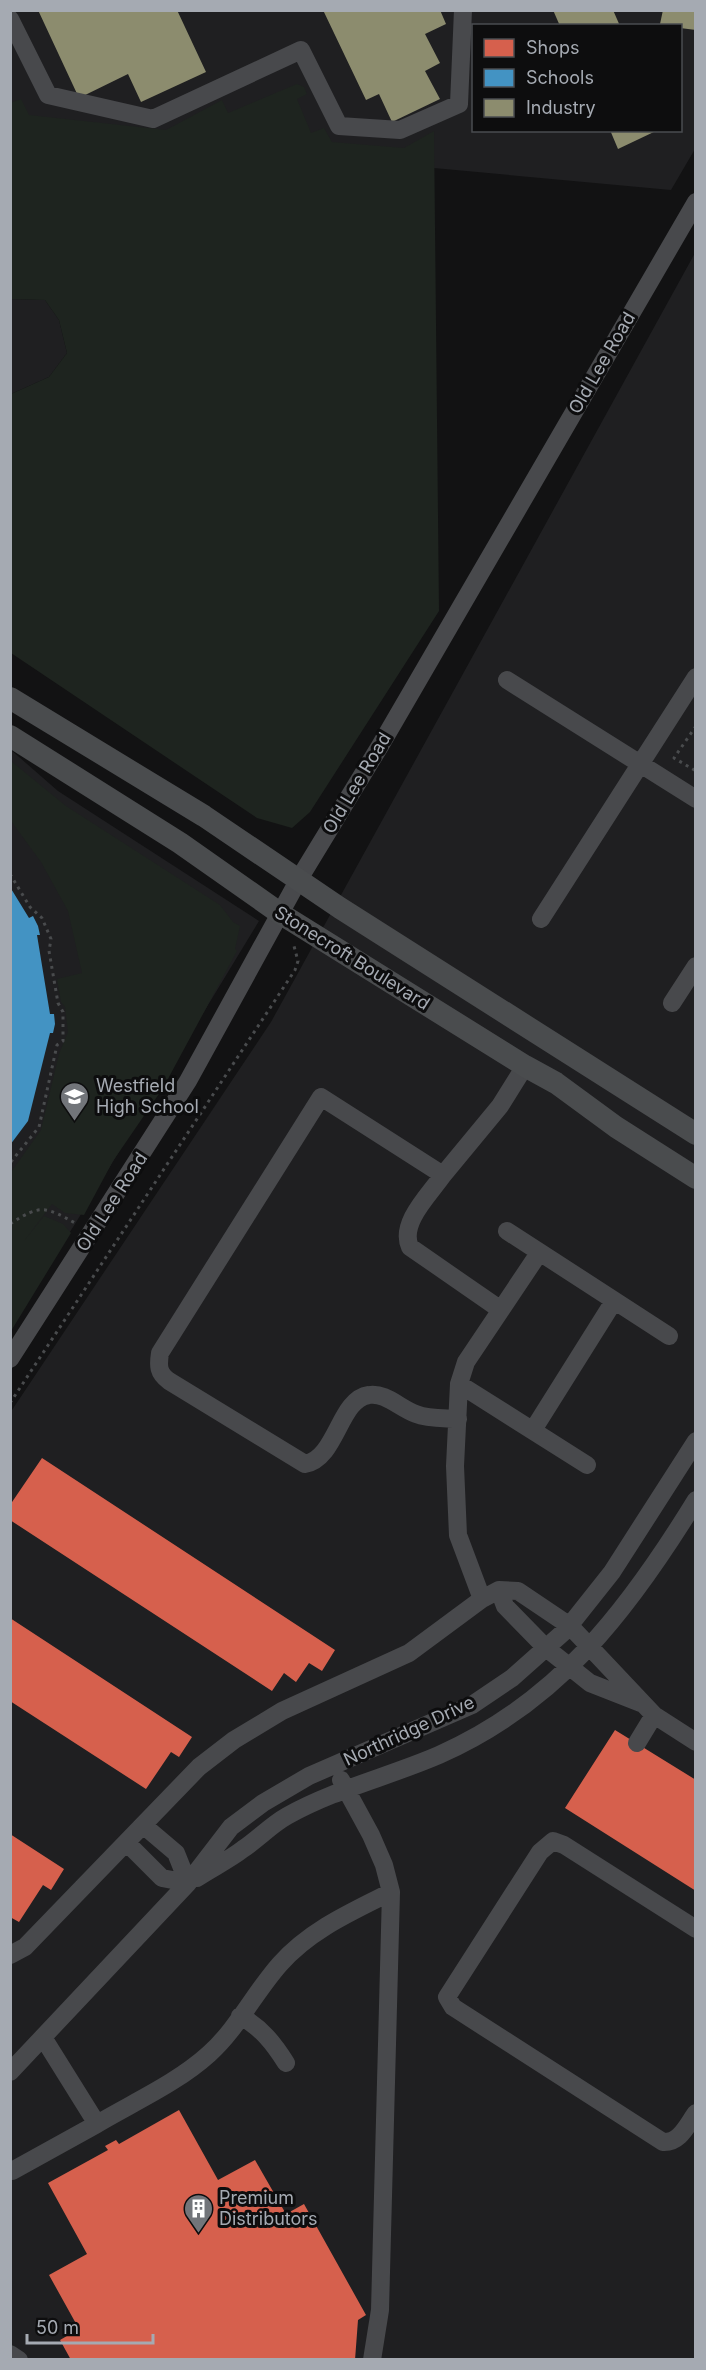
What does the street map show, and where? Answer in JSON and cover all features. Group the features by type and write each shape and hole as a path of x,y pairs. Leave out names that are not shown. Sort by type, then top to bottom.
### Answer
{"main road":[{"name":"Stonecroft Boulevard","path":"10,698 204,816 696,1134"},
{"name":"Stonecroft Boulevard","path":"10,736 180,843 281,914 556,1083 616,1127 696,1178"}],"street":[{"path":"10,19 48,95 153,119 301,50 339,126 400,130 459,104 463,10"},
{"name":"Old Lee Road","path":"10,1359 188,1081 299,879 392,726 696,202"},
{"path":"541,919 696,677"},
{"path":"507,680 696,799"},
{"path":"672,1003 696,966"},
{"path":"501,1310 410,1247 406,1238 408,1224 443,1176 500,1106 525,1066"},
{"path":"443,1176 321,1097 160,1353 158,1365 161,1375 169,1381 305,1464 318,1459 353,1405 362,1396 381,1395 418,1415 458,1419"},
{"path":"507,1231 669,1336"},
{"path":"482,1599 458,1534 455,1466 459,1384 466,1362 539,1253"},
{"path":"533,1430 614,1301"},
{"path":"459,1384 586,1465"},
{"name":"Northridge Drive","path":"10,2072 188,1883 231,1827 263,1803 309,1776 472,1705 512,1678 570,1626 612,1572 696,1441"},
{"name":"Northridge Drive","path":"188,1883 242,1850 285,1817 345,1789 439,1755 501,1722 570,1667 592,1646 655,1567 696,1500"},
{"path":"499,1590 505,1606 546,1648 590,1683 651,1711 696,1742"},
{"path":"10,1954 25,1947 191,1774 234,1740 282,1711 409,1653 482,1599 499,1590 518,1591 570,1626 592,1646 651,1711"},
{"path":"637,1743 651,1711"},
{"path":"334,1765 371,1835 384,1865 391,1892 380,2310 372,2360"},
{"path":"144,1825 176,1853 188,1883"},
{"path":"696,1929 564,1845 552,1841 540,1852 447,1997 453,2007 663,2142 674,2141 679,2137 696,2113"},
{"path":"127,1843 162,1878 188,1883"},
{"path":"12,2171 195,2067 212,2052 281,1963 305,1940 335,1919 391,1892"},
{"path":"240,2016 252,2022 269,2038 286,2063"},
{"path":"44,2038 97,2124"},
{"path":"10,2354 19,2360"}],"path":[{"path":"696,726 674,758 696,771"},
{"path":"10,874 30,907 42,918 51,939 49,951 58,1003 63,1012 63,1041 57,1046 39,1127 10,1163"},
{"path":"10,1403 295,970 298,961 294,946 304,928"},
{"path":"10,1224 31,1210 51,1210 92,1232"}],"shaded area":[{"path":"10,11 695,11 695,149 671,190 11,129"},
{"path":"297,84 304,87 307,94 297,99 311,133 324,128 332,142 404,148 434,131 439,611 310,812 292,828 257,818 11,653 11,394 49,377 67,353 59,320 45,300 11,299 10,103 21,99 29,115 166,130 222,100 228,113"},
{"path":"695,253 695,2359 11,2359 10,1413 271,1022"},
{"path":"11,299 45,300 59,320 67,353 49,377 11,394"},
{"name":"Westfield High School","path":"11,750 58,791 259,921 75,1224 11,1323"},
{"name":"Westfield High School","path":"11,761 66,806 220,905 233,922 240,926 235,949 237,951 163,1088 113,1161 84,1215 65,1213 52,1204 24,1241 44,1216 63,1224 71,1233 11,1331 11,1172 41,1130 59,1054 68,1032 65,1007 61,1002 57,979 82,973 68,911 41,862 11,821"}],"building: Shops":[{"path":"42,1458 335,1650 322,1671 309,1663 296,1682 284,1673 272,1691 10,1520 10,1505"},
{"path":"10,1618 192,1737 179,1757 171,1752 146,1789 10,1701"},
{"path":"615,1730 696,1780 696,1891 565,1808"},
{"path":"10,1834 64,1869 51,1890 43,1885 19,1922 10,1917"},
{"name":"Premium Distributors","path":"179,2110 218,2180 255,2160 286,2214 304,2204 366,2315 358,2320 355,2360 71,2360 60,2340 79,2329 49,2275 87,2254 48,2183 108,2150 105,2146 116,2140 119,2144"}],"building: Schools":[{"path":"10,887 29,918 33,916 38,926 40,935 37,935 50,1014 54,1014 55,1024 53,1033 50,1033 28,1121 10,1145"}],"building: Industry":[{"path":"38,10 177,10 206,72 141,102 128,74 79,98"},
{"path":"323,10 440,10 446,24 425,34 440,63 425,71 440,99 392,122 379,94 366,100"},
{"path":"553,10 613,10 619,24 559,24"},
{"path":"663,10 696,10 696,30 682,28 682,24 660,24"},
{"path":"611,132 654,132 618,149"}],"place":[{"name":"Westfield High School","path":"75,1122"},
{"name":"Premium Distributors","path":"198,2234"}]}
